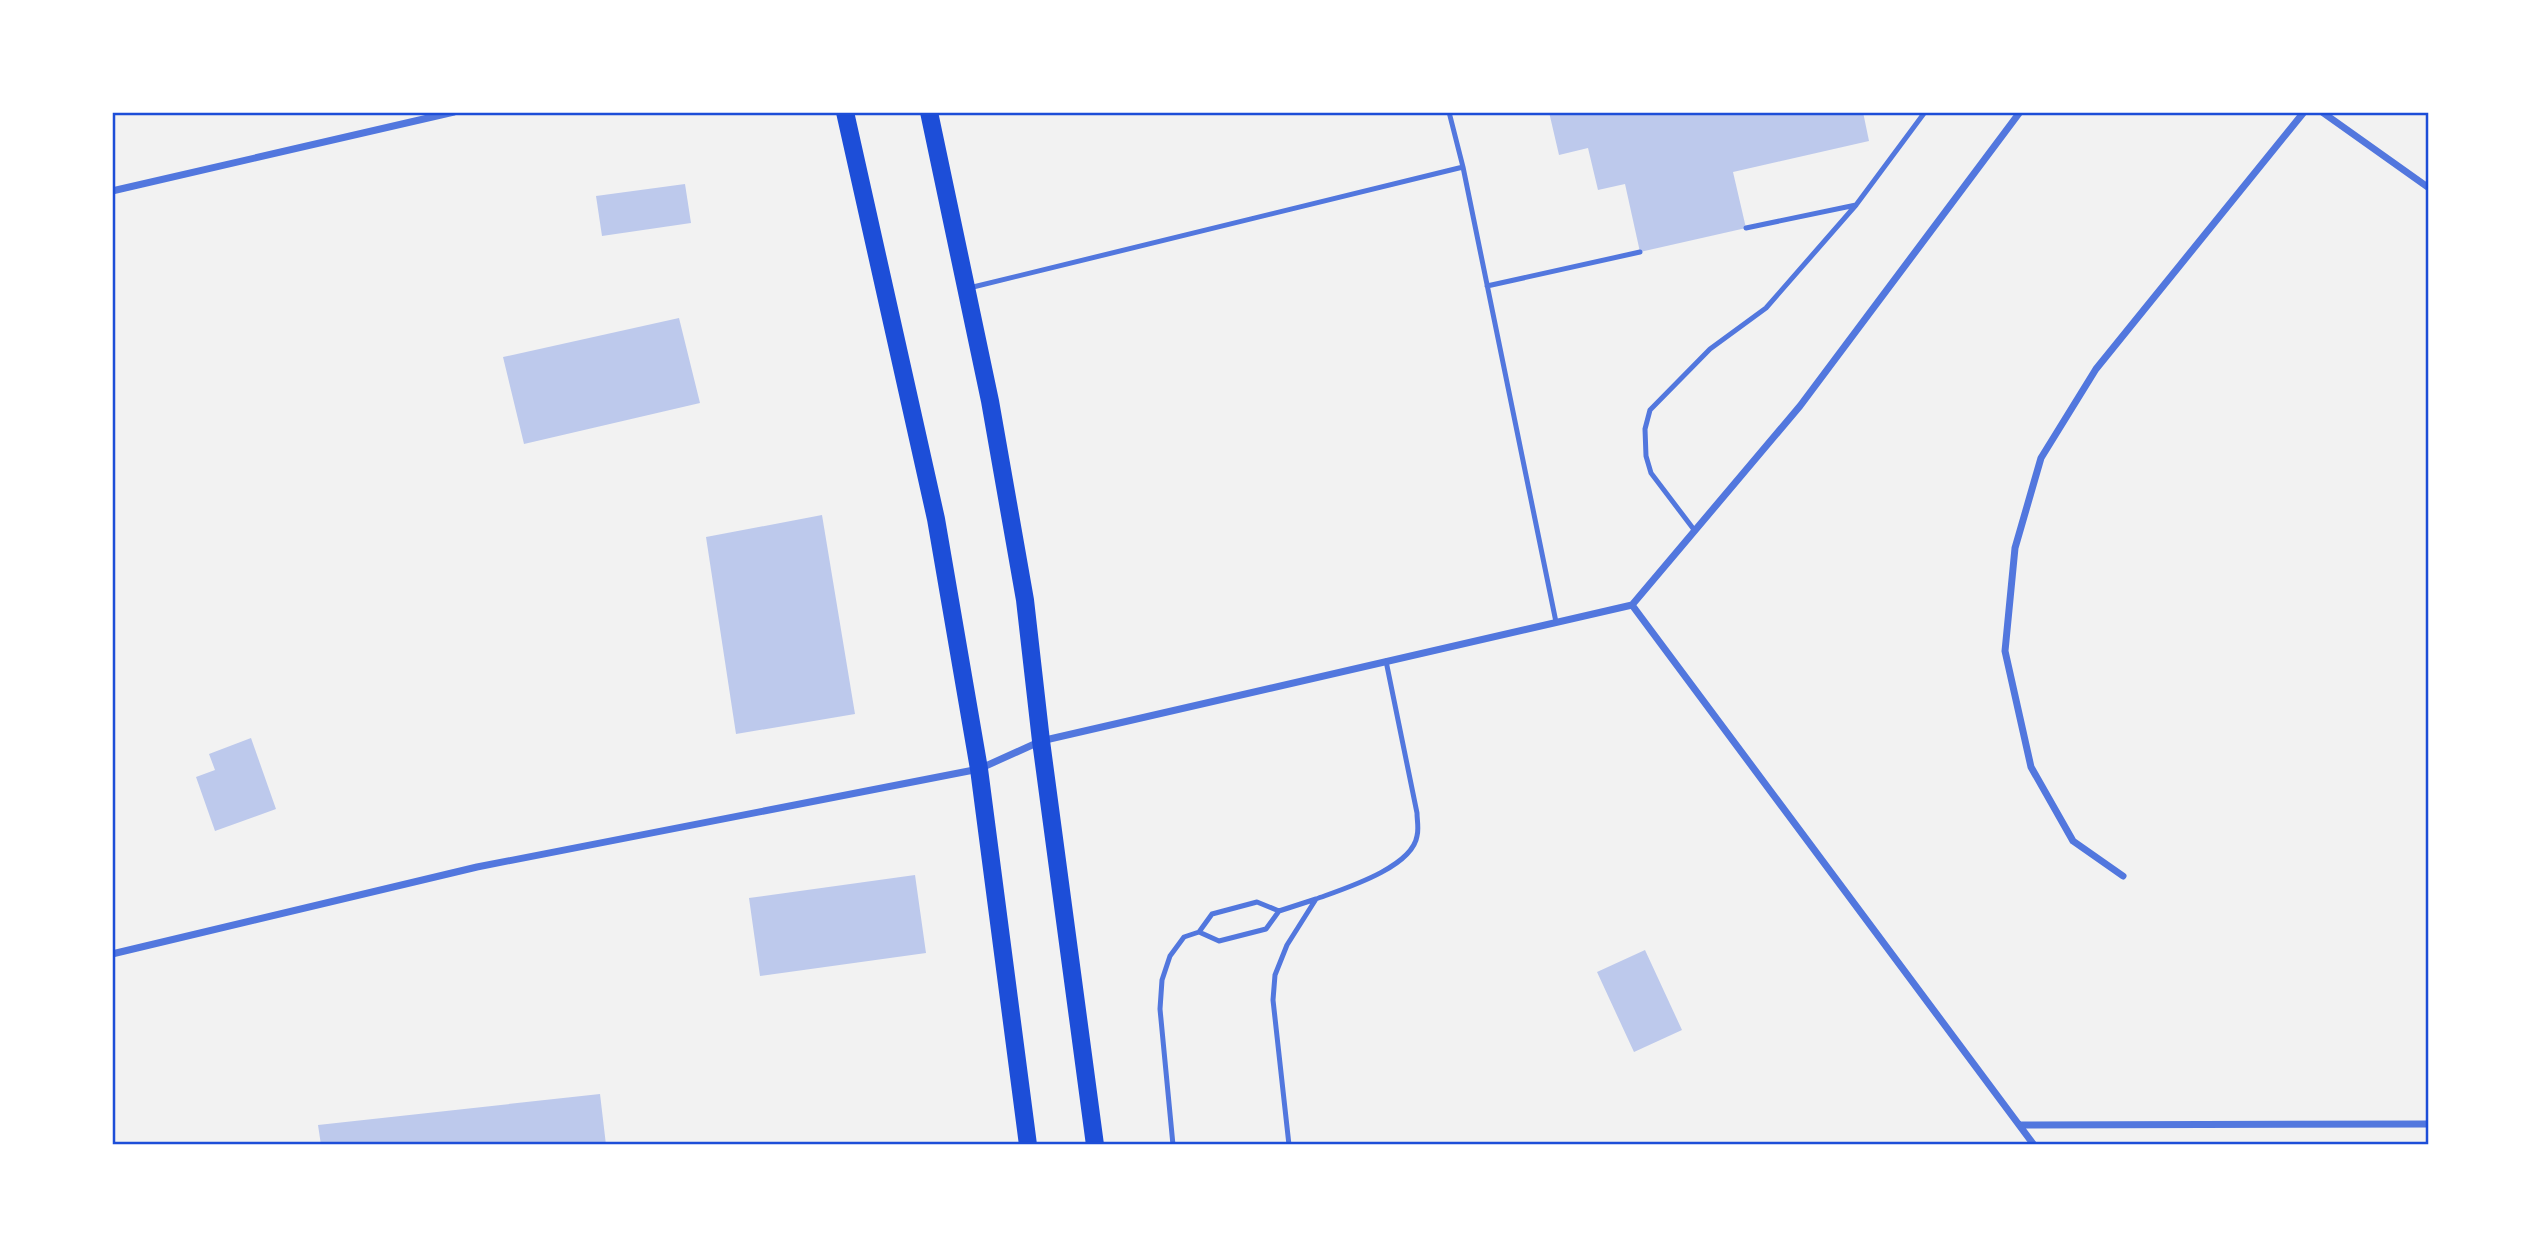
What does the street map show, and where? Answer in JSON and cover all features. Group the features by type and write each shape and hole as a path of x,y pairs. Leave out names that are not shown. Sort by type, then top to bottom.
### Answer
{"main road":[{"path":"845,112 936,519 979,769 1028,1145"},
{"path":"929,112 990,401 1025,600 1095,1145"}],"street":[{"path":"112,191 454,112"},
{"path":"112,954 477,867 979,769 1041,741 1632,605 1800,406 2020,112"},
{"path":"2123,876 2073,841 2031,767 2005,651 2015,548 2042,458 2096,369 2304,112"},
{"path":"2322,112 2429,188"},
{"path":"1632,605 2034,1145"},
{"path":"2021,1125 2429,1124"}],"lane":[{"path":"1449,112 1556,622"},
{"path":"1695,531 1651,473 1646,456 1645,429 1650,410 1710,349 1766,308 1856,205 1925,112"},
{"path":"966,289 1462,167"},
{"path":"1746,228 1856,205"},
{"path":"1487,286 1640,252"},
{"path":"1199,932 1219,942 1266,929 1279,911 1363,883 1405,856 1418,838 1417,813 1385,661"},
{"path":"1289,1145 1273,1000 1275,975 1287,945 1317,899"},
{"path":"1172,1145 1160,1009 1162,980 1170,956 1184,937 1199,932 1212,914 1257,902 1279,911"}],"building":[{"path":"1549,112 1863,112 1869,141 1733,172 1746,228 1640,252 1625,184 1598,190 1588,148 1559,155"},
{"path":"685,184 691,223 602,236 596,196"},
{"path":"679,318 700,403 524,444 503,357"},
{"path":"822,515 855,714 736,734 706,537"},
{"path":"251,738 276,809 215,831 196,777 215,770 209,754"},
{"path":"915,875 926,953 760,976 749,898"},
{"path":"1645,950 1682,1030 1634,1052 1597,972"},
{"path":"600,1094 606,1145 321,1145 318,1125"}]}
